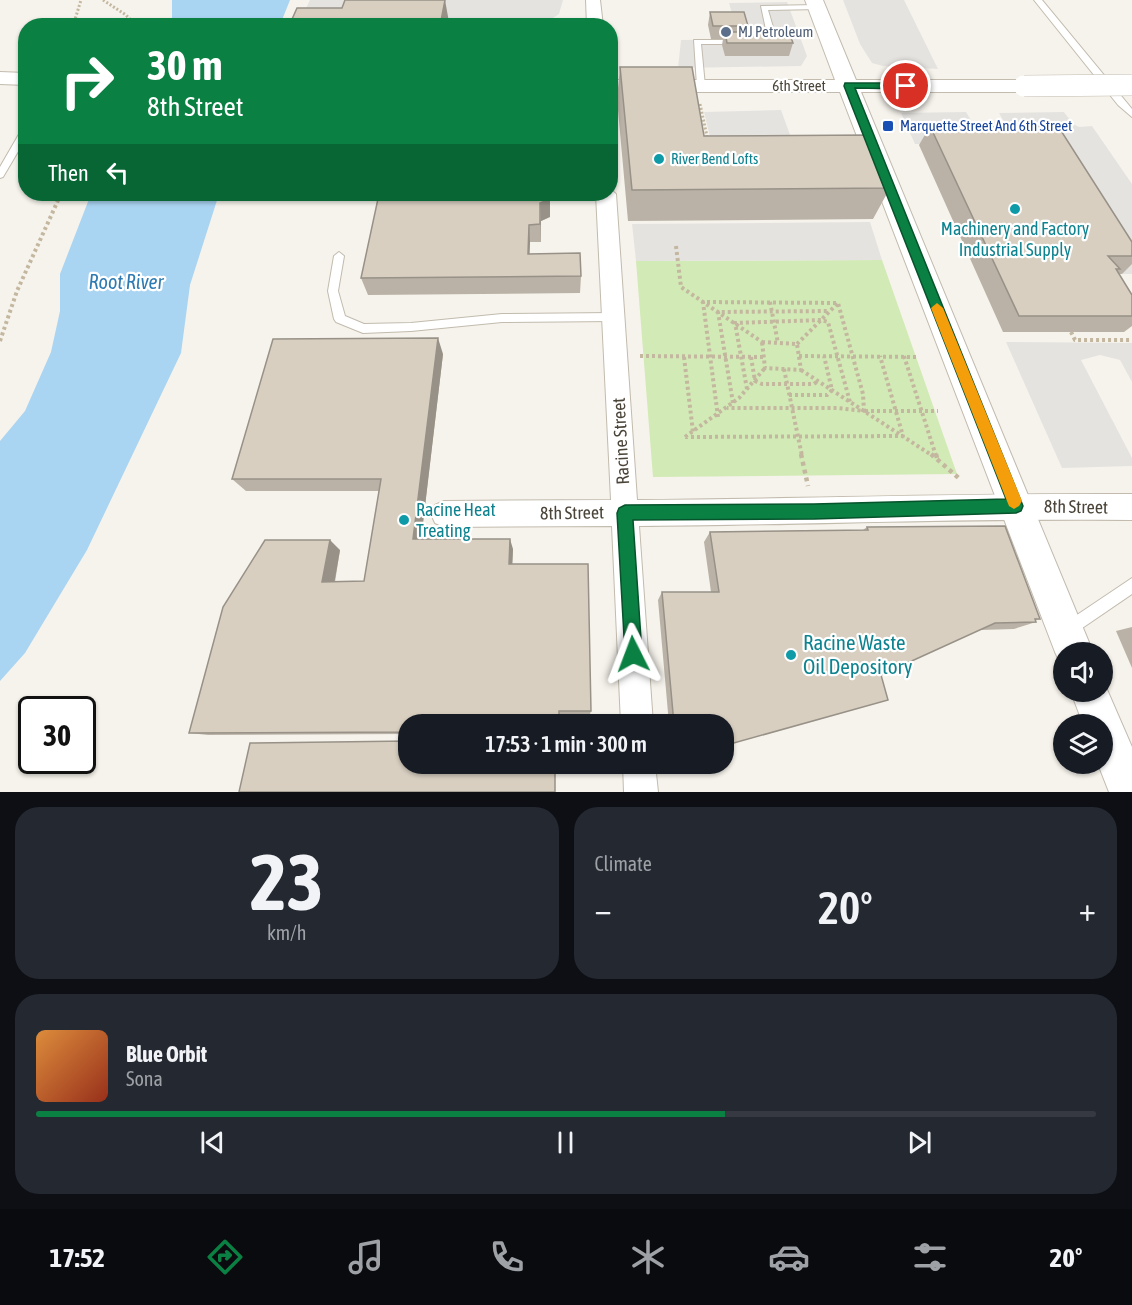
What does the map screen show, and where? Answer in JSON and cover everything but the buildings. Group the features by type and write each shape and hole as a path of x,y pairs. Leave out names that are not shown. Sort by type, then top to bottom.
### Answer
{"street":[{"path":"593,0 594,18"},
{"path":"816,4 1070,642"},
{"path":"0,78 18,79"},
{"name":"6th Street","path":"618,86 1132,85"},
{"name":"Racine Street","path":"606,201 636,714"},
{"name":"8th Street","path":"444,514 814,512 1016,506 1132,507"},
{"path":"1094,702 1130,792"},
{"path":"640,774 641,792"}],"lane":[{"path":"1038,0 1121,104 1132,114"},
{"path":"762,41 773,41 764,8 816,4"},
{"path":"698,86 697,42 752,42"},
{"path":"0,175 18,143"},
{"path":"339,256 333,291 340,319 363,329 502,318 613,317"},
{"path":"1070,642 1132,585"}],"path":[{"path":"75,18 81,0"},
{"path":"103,0 129,18"},
{"path":"698,86 710,148"},
{"path":"695,113 702,113"},
{"path":"700,136 707,136"},
{"path":"0,341 17,291 58,201"},
{"path":"676,246 681,287 762,342 797,344 838,303"},
{"path":"703,302 838,303"},
{"path":"703,302 718,417"},
{"path":"770,302 778,343"},
{"path":"838,303 863,394 864,411"},
{"path":"718,312 829,311"},
{"path":"718,312 733,402"},
{"path":"735,322 821,320 828,322 850,402"},
{"path":"735,322 747,389"},
{"path":"1071,332 1075,340 1132,340"},
{"path":"762,342 765,368 755,381 718,417 685,437 903,436"},
{"path":"797,344 801,370"},
{"path":"616,356 764,357"},
{"path":"799,356 919,357"},
{"path":"824,356 832,390"},
{"path":"880,356 903,436"},
{"path":"904,356 937,458"},
{"path":"684,357 693,432"},
{"path":"751,357 755,381"},
{"path":"765,368 801,370 937,458 961,480"},
{"path":"784,369 814,512"},
{"path":"755,381 814,384 818,381"},
{"path":"789,395 827,395 832,390"},
{"path":"727,408 938,411"}],"green space":[{"path":"882,260 957,474 653,477 636,261"}],"shaded area":[{"path":"310,0 563,0 559,14 553,18 302,18"},
{"path":"843,0 904,0 938,69 883,66 872,63 860,44"},
{"path":"787,2 807,56 801,66 678,68 681,40 746,39 735,24 729,3"},
{"path":"781,110 798,157 715,158 704,112"},
{"path":"966,112 972,122 1004,122 999,113 1064,112 1073,124 1079,127 1092,126 1132,184 1132,274 1123,274 1045,144 915,144 901,113"},
{"path":"870,222 882,260 636,261 632,224"},
{"path":"1006,342 1132,343 1132,382 1120,360 1100,355 1081,360 1132,458 1132,466 1062,468"}],"water":[{"path":"172,0 290,0 283,18 172,18"},
{"name":"Root River","path":"88,201 217,201 190,285 181,353 87,550 25,653 0,681 0,441 25,411 51,352 60,311 60,274"}],"slow traffic":[{"path":"937,308 1014,501"}],"place":[{"name":"MJ Petroleum","path":"726,32"},
{"name":"Marquette Street And 6th Street","path":"888,126"},
{"name":"River Bend Lofts","path":"659,159"},
{"name":"Machinery and Factory Industrial Supply","path":"1015,209"},
{"name":"Racine Heat Treating","path":"404,520"},
{"name":"Racine Waste Oil Depository","path":"791,655"}],"route":[{"path":"633,654 625,513 814,512 1016,506 849,86 906,86"}]}
